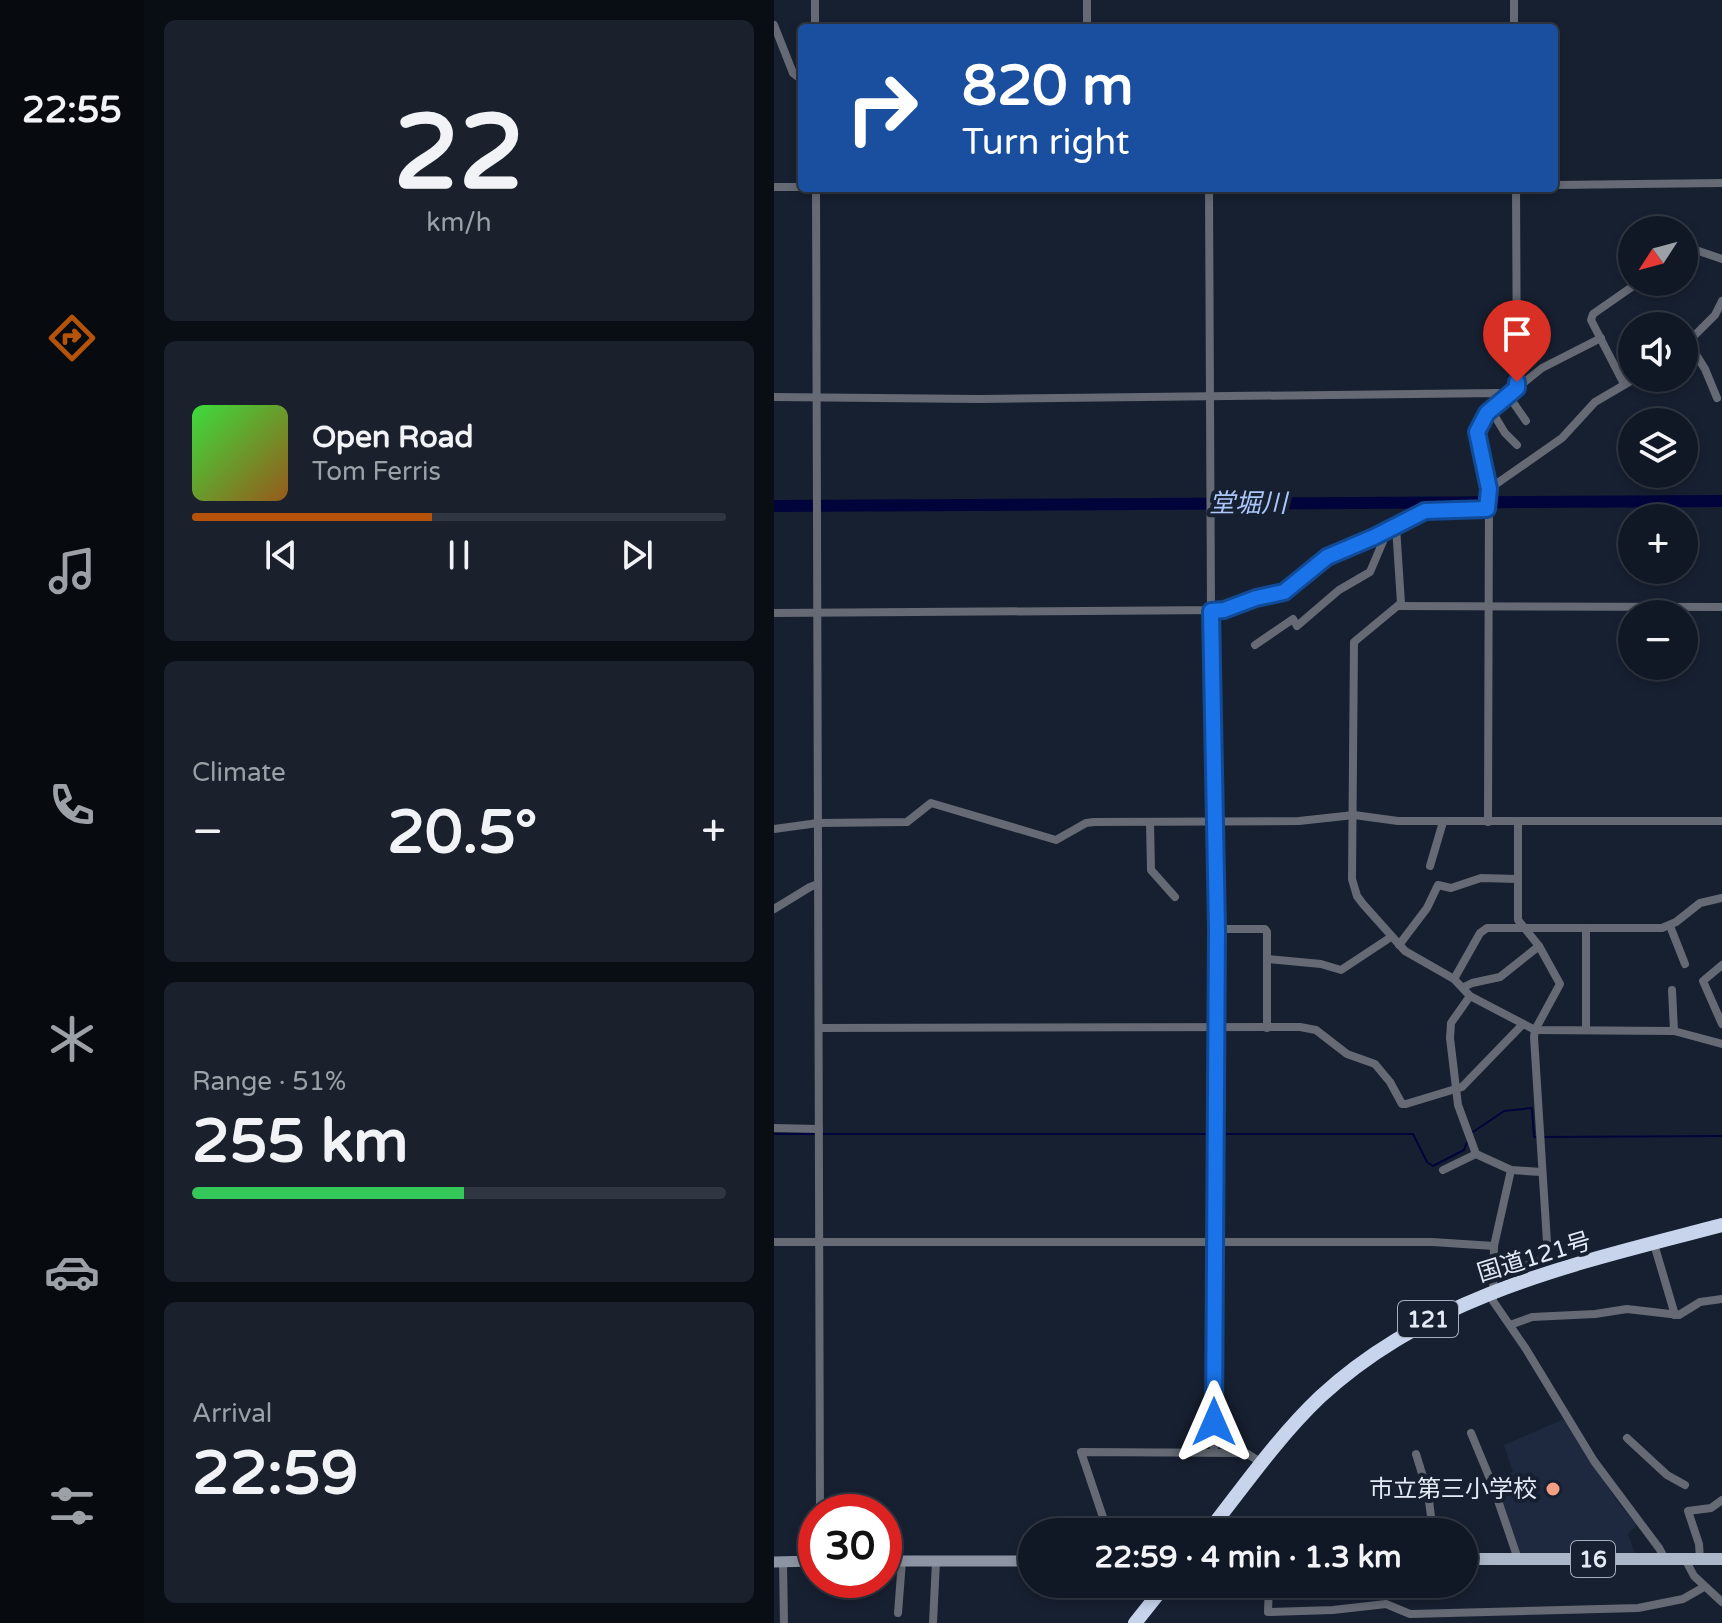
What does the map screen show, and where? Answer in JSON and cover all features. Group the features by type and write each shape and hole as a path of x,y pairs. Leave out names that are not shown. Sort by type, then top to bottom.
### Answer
{"highway":[{"name":"国道121号","path":"1219,1518 1306,1411 1371,1356 1430,1319 1493,1284 1722,1225"},
{"path":"1135,1623 1155,1598"}],"main road":[{"name":"16","path":"1478,1559 1722,1559"}],"street":[{"path":"815,0 815,24"},
{"path":"1087,0 1087,24"},
{"path":"1514,0 1514,24"},
{"path":"774,25 798,79"},
{"path":"1558,185 1722,183"},
{"path":"774,187 798,187"},
{"path":"816,192 820,1494"},
{"path":"1209,192 1211,611 1217,929 1214,1452"},
{"path":"1516,192 1517,388"},
{"path":"1698,251 1722,259"},
{"path":"1618,372 1591,320 1593,314 1619,296"},
{"path":"1698,332 1715,315 1722,301"},
{"path":"1715,315 1722,324"},
{"path":"1488,822 1489,489 1477,432 1481,420 1491,410 1542,368 1601,338"},
{"path":"1698,360 1717,398"},
{"path":"1489,489 1562,438 1595,402 1618,388"},
{"path":"774,397 980,399 1498,393 1507,396 1526,421"},
{"path":"1491,410 1505,433 1517,445"},
{"path":"774,613 1224,610 1284,592 1327,557 1425,511 1487,509"},
{"path":"1396,527 1401,597 1398,606 1354,642 1354,887 1363,904 1412,957 1454,979 1470,996 1535,1030 1674,1031 1722,1044"},
{"path":"1255,645 1293,619 1297,626 1339,590 1366,576 1384,539 1384,532"},
{"path":"1398,606 1722,607"},
{"path":"774,829 818,823 907,822 931,803 1056,840 1086,823 1299,821 1354,815 1398,821 1443,822 1722,821"},
{"path":"1493,1284 1548,1258 1535,1030 1560,984 1556,972 1518,917 1518,821"},
{"path":"1150,822 1151,870 1175,897"},
{"path":"1430,866 1443,822"},
{"path":"1399,945 1427,908 1438,885 1451,888 1481,878 1518,879"},
{"path":"774,909 818,884"},
{"path":"1454,979 1480,933 1491,928 1659,929 1670,926 1700,903 1722,898"},
{"path":"1670,926 1685,964"},
{"path":"1586,928 1586,1030"},
{"path":"1217,929 1265,929 1267,1028"},
{"path":"1268,959 1321,964 1341,970 1391,937"},
{"path":"1464,987 1500,977 1539,946"},
{"path":"1722,965 1703,981 1722,1024"},
{"path":"1672,990 1674,1031"},
{"path":"1470,996 1451,1023 1450,1038 1455,1089 1476,1154 1511,1170 1541,1172"},
{"path":"819,1028 1300,1027 1316,1030 1347,1054 1375,1064 1402,1104 1462,1087 1523,1024"},
{"path":"774,1128 819,1129"},
{"path":"1443,1170 1476,1154"},
{"path":"1511,1170 1494,1246 1493,1301 1594,1461 1665,1559"},
{"path":"774,1242 1432,1242 1494,1246"},
{"path":"1654,1244 1675,1315"},
{"path":"1510,1325 1532,1317 1627,1309 1679,1315 1700,1302 1722,1299"},
{"path":"1471,1433 1518,1559"},
{"path":"1627,1438 1667,1475 1685,1485"},
{"path":"1103,1518 1081,1452 1251,1454 1262,1463"},
{"path":"1416,1454 1428,1493 1431,1518"},
{"path":"1700,1559 1696,1532 1688,1511 1711,1508 1722,1500"},
{"path":"1685,1559 1694,1576 1722,1602"},
{"path":"902,1561 1018,1561"},
{"path":"933,1623 936,1561"},
{"path":"779,1562 784,1623"},
{"path":"1268,1598 1268,1612 1333,1610 1386,1604 1410,1614 1638,1608 1683,1599 1704,1587"},
{"path":"898,1613 899,1598"}],"shaded area":[{"name":"市立第三小学校","path":"1564,1419 1617,1501 1637,1525 1628,1534 1635,1553 1519,1554 1492,1478 1513,1472 1504,1445"}],"waterway":[{"name":"堂堀川","path":"774,506 1722,501"},
{"path":"1473,1132 1504,1111 1532,1108 1534,1137 1537,1137"},
{"path":"774,1134 817,1134"},
{"path":"823,1134 1213,1134"},
{"path":"1219,1134 1413,1134 1427,1162 1433,1166 1464,1150 1468,1140"},
{"path":"1543,1137 1722,1136"}],"place":[{"name":"市立第三小学校","path":"1553,1489"}],"route":[{"path":"1214,1422 1217,929 1211,611 1284,592 1327,557 1425,511 1487,509 1489,489 1477,432 1481,420 1517,388 1517,382"}]}
